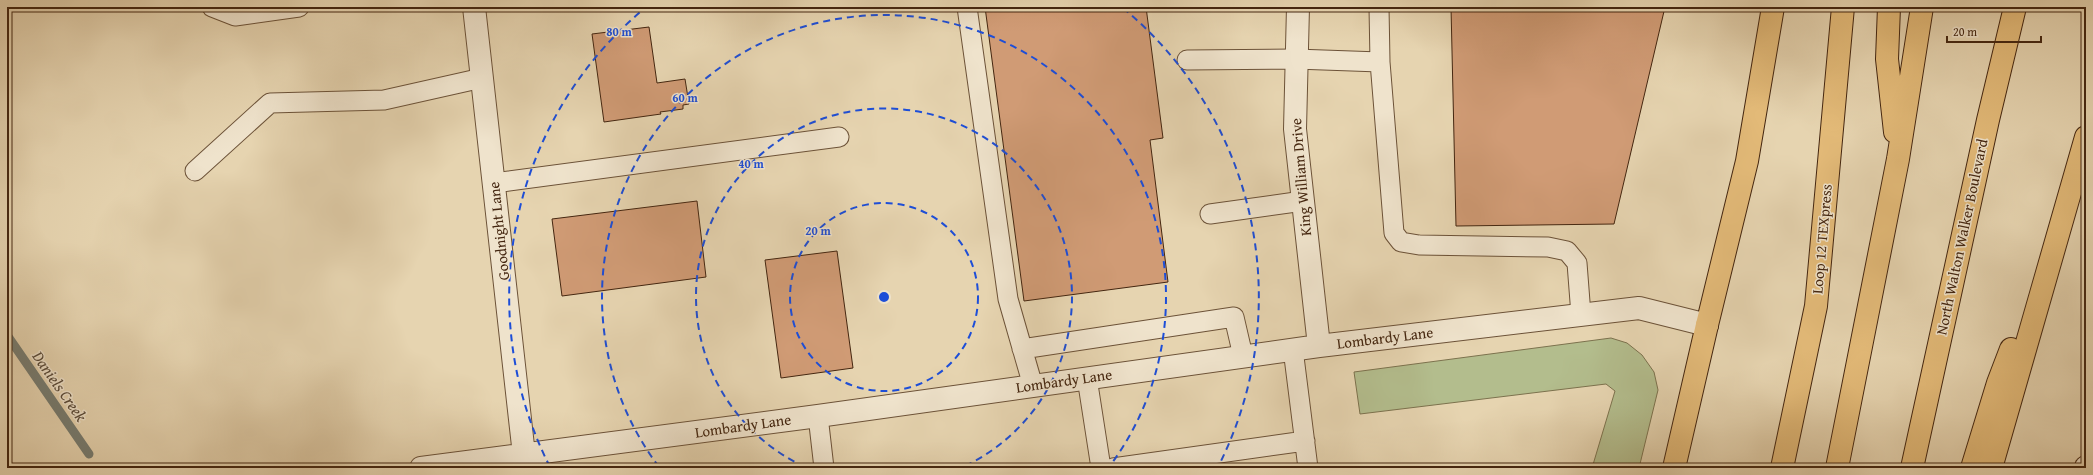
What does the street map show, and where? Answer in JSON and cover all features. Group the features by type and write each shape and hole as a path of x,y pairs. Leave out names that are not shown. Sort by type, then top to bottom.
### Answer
{"main road":[{"path":"1674,468 1746,161 1772,7"},
{"name":"Loop 12 TEXpress","path":"1782,468 1816,306 1844,7"},
{"path":"1889,7 1887,59 1898,159"},
{"path":"1837,468 1898,159 1922,7"},
{"name":"North Walton Walker Boulevard","path":"1912,468 1986,128 2015,7"},
{"path":"1991,468 2066,202 2086,137"},
{"path":"1972,468 1998,382 2066,202"}],"street":[{"name":"Goodnight Lane","path":"474,7 524,455"},
{"name":"King William Drive","path":"1298,7 1295,59 1295,129 1319,346"},
{"name":"Lombardy Lane","path":"421,468 818,416 1294,349 1638,308 1707,325"}],"lane":[{"path":"212,7 235,16 299,7"},
{"path":"967,7 1008,299 1032,386"},
{"path":"1379,7 1380,62 1394,232 1401,242 1419,245 1548,247 1567,251 1577,263 1580,315"},
{"path":"1187,60 1295,59 1380,62"},
{"path":"195,171 270,103 384,100 482,78"},
{"path":"494,183 839,137"},
{"path":"1210,214 1303,201"},
{"path":"1022,349 1234,317 1243,356"},
{"path":"1294,349 1308,468"},
{"path":"1087,378 1101,468"},
{"path":"818,416 824,468"},
{"path":"1113,468 1305,441"}],"green space":[{"path":"1611,338 1627,343 1642,355 1654,372 1658,390 1639,468 1592,468 1615,391 1606,384 1360,414 1354,372"}],"building":[{"path":"985,7 1146,7 1163,138 1150,140 1168,282 1024,301"},
{"path":"1451,7 1665,7 1614,224 1456,226"},
{"path":"649,27 657,83 685,79 689,104 683,105 683,109 660,112 661,114 604,122 592,34"},
{"path":"697,201 706,277 562,296 552,219"},
{"path":"837,251 853,368 781,378 765,260"}],"waterway":[{"name":"Daniels Creek","path":"7,335 89,454"}]}
